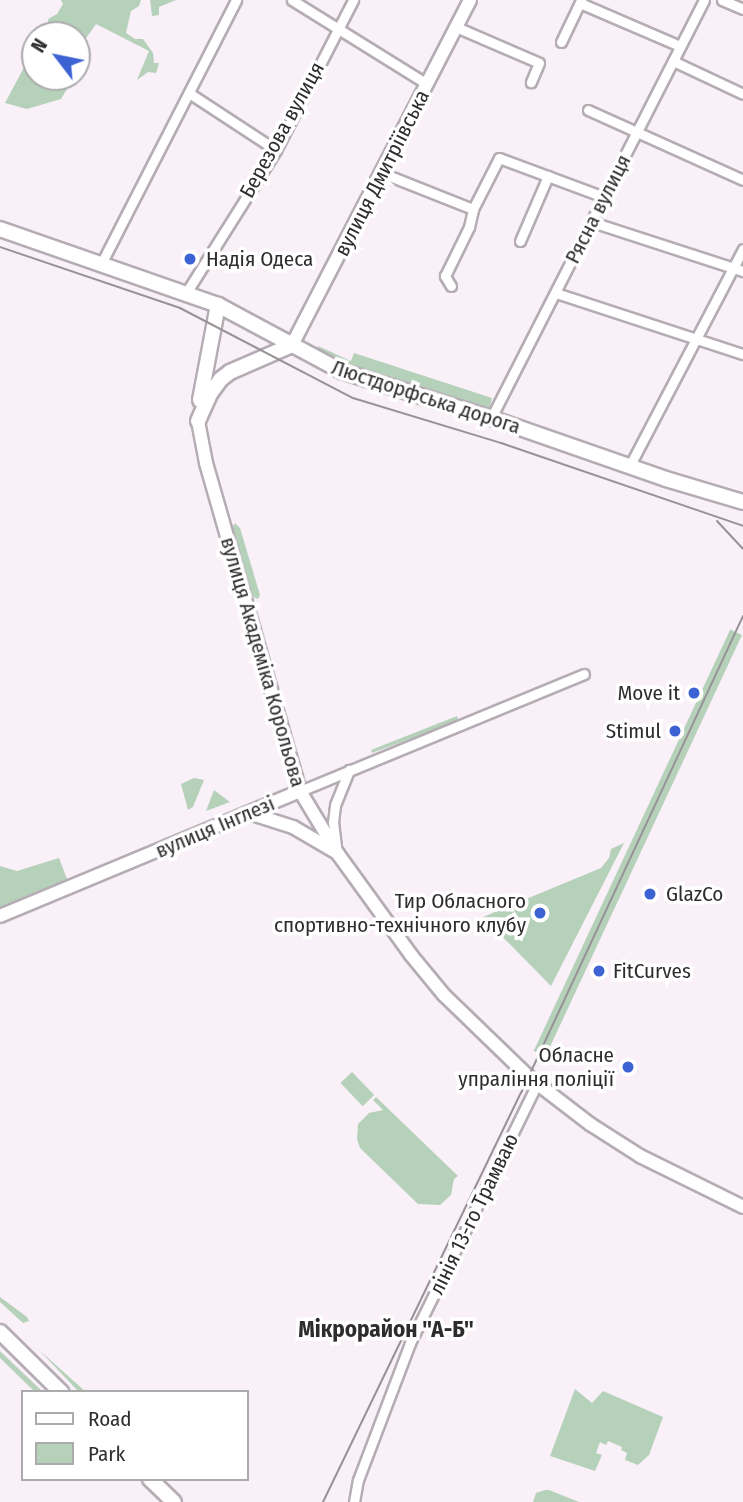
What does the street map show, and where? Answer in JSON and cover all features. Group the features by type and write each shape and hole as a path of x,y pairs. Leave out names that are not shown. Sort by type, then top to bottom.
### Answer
{"main road":[{"name":"вулиця Дмитріївська","path":"292,345 470,0"},
{"name":"Люстдорфська дорога","path":"0,229 218,305 341,371 743,502"},
{"path":"198,421 218,305"},
{"path":"198,421 215,384 230,372 292,345"},
{"path":"209,362 215,370 230,372"},
{"name":"вулиця Академіка Корольова","path":"198,421 205,463 300,791 338,854 444,995 479,1032 537,1084 590,1124 640,1156 743,1207"},
{"name":"вулиця Інглезі","path":"0,916 300,791"},
{"path":"249,813 293,827 338,854"},
{"path":"0,1332 59,1390"},
{"path":"152,1481 174,1502"}],"street":[{"path":"101,264 236,0"},
{"path":"292,0 427,84"},
{"name":"Березова вулиця","path":"186,293 276,150 353,0"},
{"name":"Рясна вулиця","path":"491,418 704,0"},
{"path":"722,0 743,9"},
{"path":"561,43 581,2 680,47"},
{"path":"456,27 539,62 531,82"},
{"path":"673,61 743,94"},
{"path":"189,93 276,150"},
{"path":"589,110 743,180"},
{"path":"451,286 445,276 469,227 473,209 499,158 604,197"},
{"path":"382,173 473,209"},
{"path":"520,241 548,176"},
{"path":"592,222 738,269"},
{"path":"629,467 738,269 743,249"},
{"path":"556,293 743,354"},
{"name":"вулиця Інглезі","path":"300,791 584,674"},
{"path":"338,854 333,822 335,805 348,770"},
{"name":"лінія 13-го Трамваю","path":"354,1502 358,1479 411,1343 537,1084"}],"green space":[{"path":"61,0 141,0 139,6 131,11 126,33 135,39 143,39 153,53 154,63 159,63 156,73 148,72 137,80 149,51 96,24 91,31 91,21 48,21 63,4"},
{"path":"150,0 176,0 159,7 159,15 152,16"},
{"path":"21,73 21,91 66,91 61,99 27,109 5,103"},
{"path":"318,346 351,361 354,353 492,398 488,414 348,366 315,352"},
{"path":"235,523 240,528 260,595 258,599 253,597 232,528"},
{"path":"730,630 742,635 545,1056 534,1051"},
{"path":"457,716 458,721 372,753 371,750"},
{"path":"194,778 204,780 193,807 188,810 181,784"},
{"path":"214,790 230,802 206,811"},
{"name":"Тир Обласного спортивно-технічного клубу","path":"624,843 551,986 483,917 601,868 609,858 611,849"},
{"path":"59,858 67,879 0,907 0,866 17,871"},
{"path":"352,1072 374,1095 363,1106 340,1083"},
{"path":"376,1097 458,1176 454,1179 451,1195 440,1205 418,1204 360,1148 357,1139 358,1124 369,1113 383,1110 373,1100"},
{"path":"0,1297 29,1321 23,1323 0,1302"},
{"path":"39,1350 84,1390 77,1390"},
{"path":"0,1351 41,1390 33,1390 0,1358"},
{"path":"575,1389 592,1403 603,1391 663,1417 649,1455 638,1465 625,1460 627,1453 621,1450 622,1447 608,1441 606,1445 600,1442 596,1453 602,1455 595,1471 550,1456"},
{"path":"545,1490 579,1502 533,1502 536,1493"}],"tram line":[{"path":"0,247 180,308 353,398 501,443 743,526"},
{"path":"717,521 743,549"},
{"path":"323,1502 521,1093 743,616"}],"place":[{"name":"Надія Одеса","path":"190,259"},
{"name":"Move it","path":"694,693"},
{"name":"Stimul","path":"675,731"},
{"name":"GlazCo","path":"650,894"},
{"name":"Тир Обласного спортивно-технічного клубу","path":"540,913"},
{"name":"FitCurves","path":"599,971"},
{"name":"Обласне упраління поліції","path":"628,1067"}],"district":[{"name":"Мікрорайон \"А-Б\"","path":"386,1329"}]}
